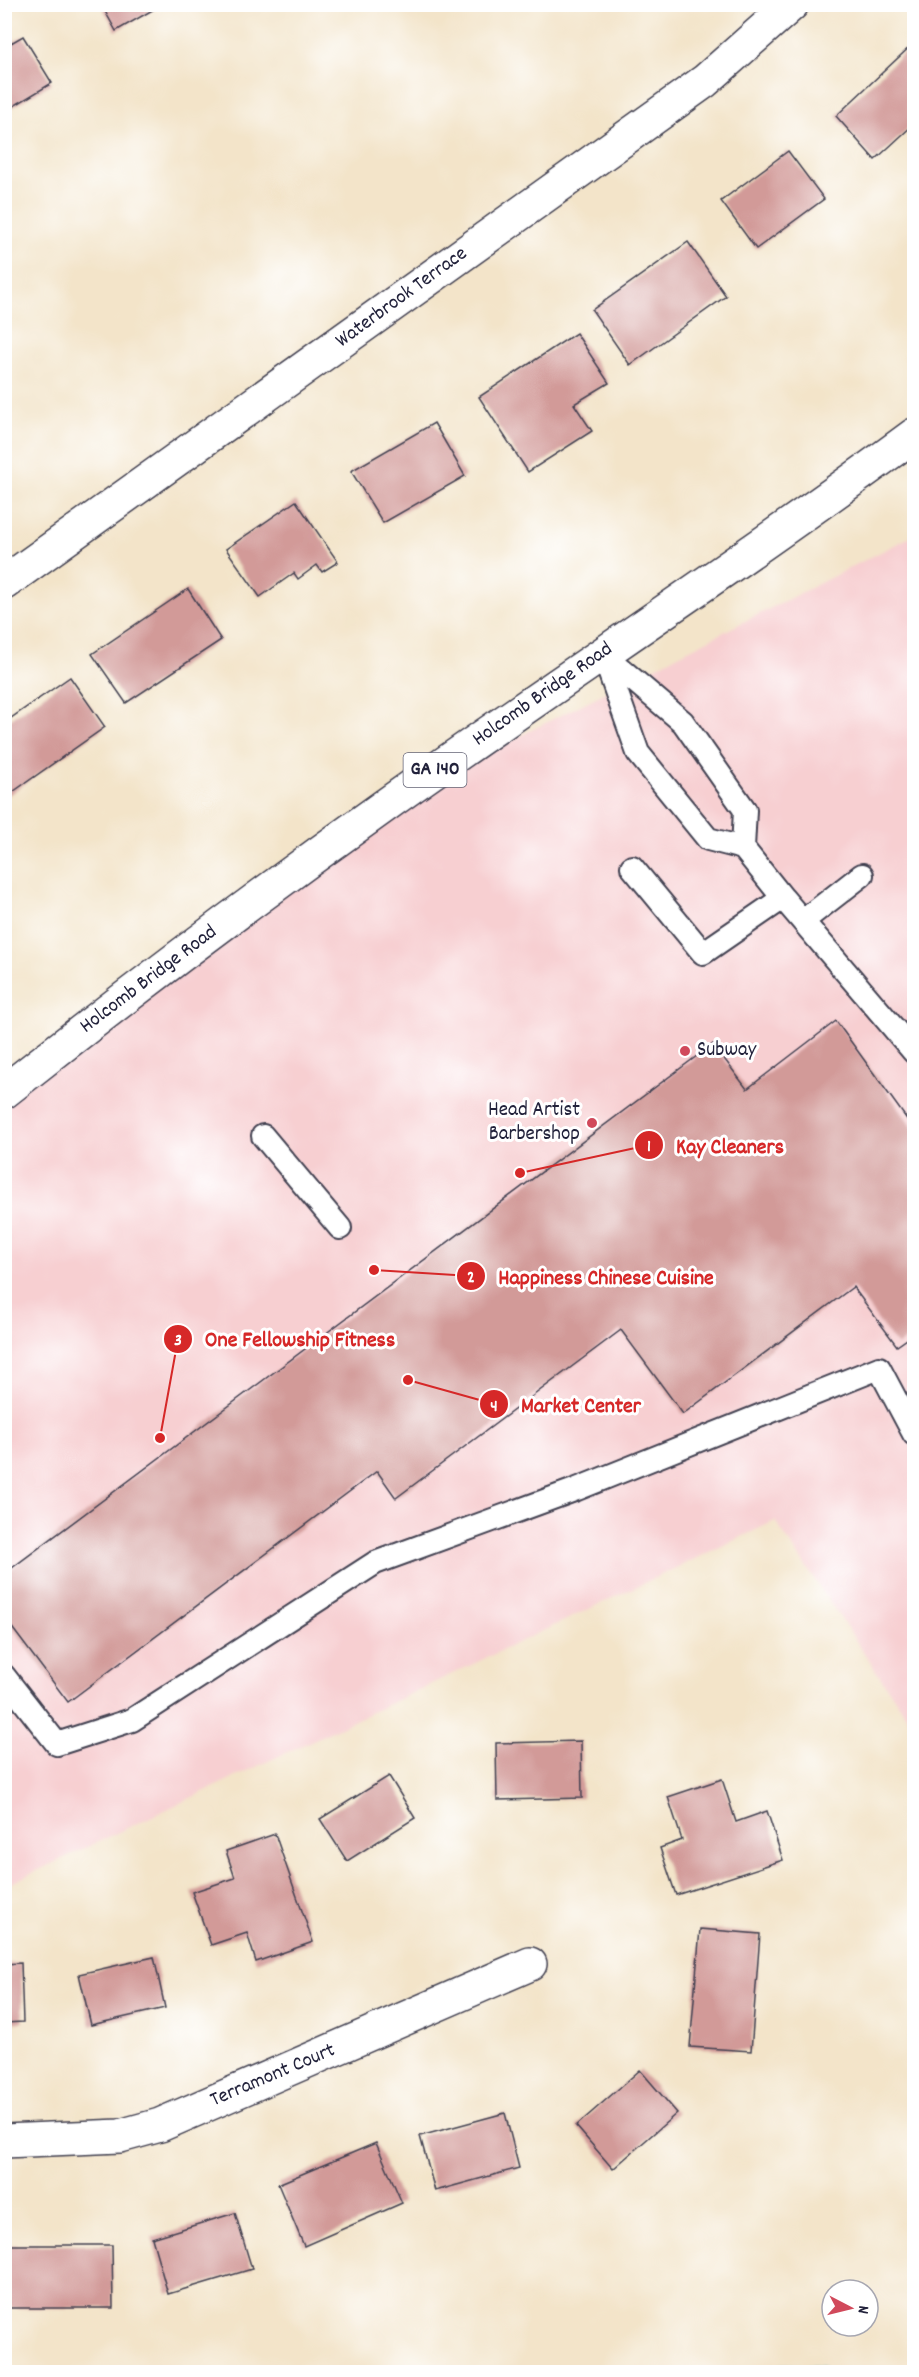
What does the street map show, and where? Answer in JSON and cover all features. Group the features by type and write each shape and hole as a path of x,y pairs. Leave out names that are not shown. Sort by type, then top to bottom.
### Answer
{"street":[{"name":"Waterbrook Terrace","path":"4,582 705,81 792,4"},
{"name":"Holcomb Bridge Road","path":"4,1092 250,903 383,807 915,435"},
{"name":"Terramont Court","path":"4,2141 120,2136 159,2125 530,1964"}],"lane":[{"path":"603,654 638,753 708,839 743,848 915,1052"},
{"path":"603,654 683,722 745,810 743,848"},
{"path":"632,867 703,953 783,898"},
{"path":"803,921 862,875"},
{"path":"263,1136 340,1228"},
{"path":"4,1676 57,1744 132,1720 375,1563 577,1489 879,1368 915,1434"}],"shaded area":[{"path":"914,535 914,1727 775,1521 5,1886 5,1086 365,815"}],"building":[{"path":"101,4 163,4 116,31"},
{"path":"23,36 52,83 4,112 4,47"},
{"path":"914,43 914,124 875,160 836,116"},
{"path":"788,151 824,199 756,249 721,201"},
{"path":"688,242 726,296 630,365 592,310"},
{"path":"576,333 609,383 574,404 592,431 528,472 479,397"},
{"path":"434,423 465,476 383,523 351,471"},
{"path":"296,501 338,562 322,572 317,565 298,579 294,573 260,597 226,549"},
{"path":"188,589 221,640 126,703 92,654"},
{"path":"70,677 105,727 7,796 4,792 4,723"},
{"path":"836,1021 914,1129 914,1334 897,1346 853,1287 683,1414 621,1330 396,1498 377,1471 68,1702 4,1617 4,1574 713,1044 747,1089"},
{"path":"581,1741 582,1798 497,1800 496,1743"},
{"path":"389,1776 415,1818 347,1861 320,1819"},
{"path":"722,1779 736,1822 767,1811 783,1860 676,1895 660,1848 682,1840 668,1797"},
{"path":"275,1834 313,1942 256,1962 247,1933 211,1945 192,1892 235,1878 226,1851"},
{"path":"700,1929 760,1934 751,2051 690,2047"},
{"path":"154,1957 165,2008 91,2025 79,1974"},
{"path":"21,1963 23,2022 4,2023 4,1964"},
{"path":"640,2070 677,2113 613,2169 576,2126"},
{"path":"505,2113 519,2168 435,2191 420,2136"},
{"path":"376,2143 402,2203 304,2246 278,2184"},
{"path":"235,2213 252,2269 168,2294 152,2238"},
{"path":"4,2245 112,2245 113,2308 4,2308"}],"waterway":[{"path":"774,2372 784,2370 821,2372"}],"place":[{"name":"Subway","path":"685,1051"},
{"name":"Head Artist Barbershop","path":"592,1123"},
{"name":"Kay Cleaners","path":"520,1173"},
{"name":"Happiness Chinese Cuisine","path":"374,1270"},
{"name":"Market Center","path":"408,1380"},
{"name":"One Fellowship Fitness","path":"160,1438"}]}
